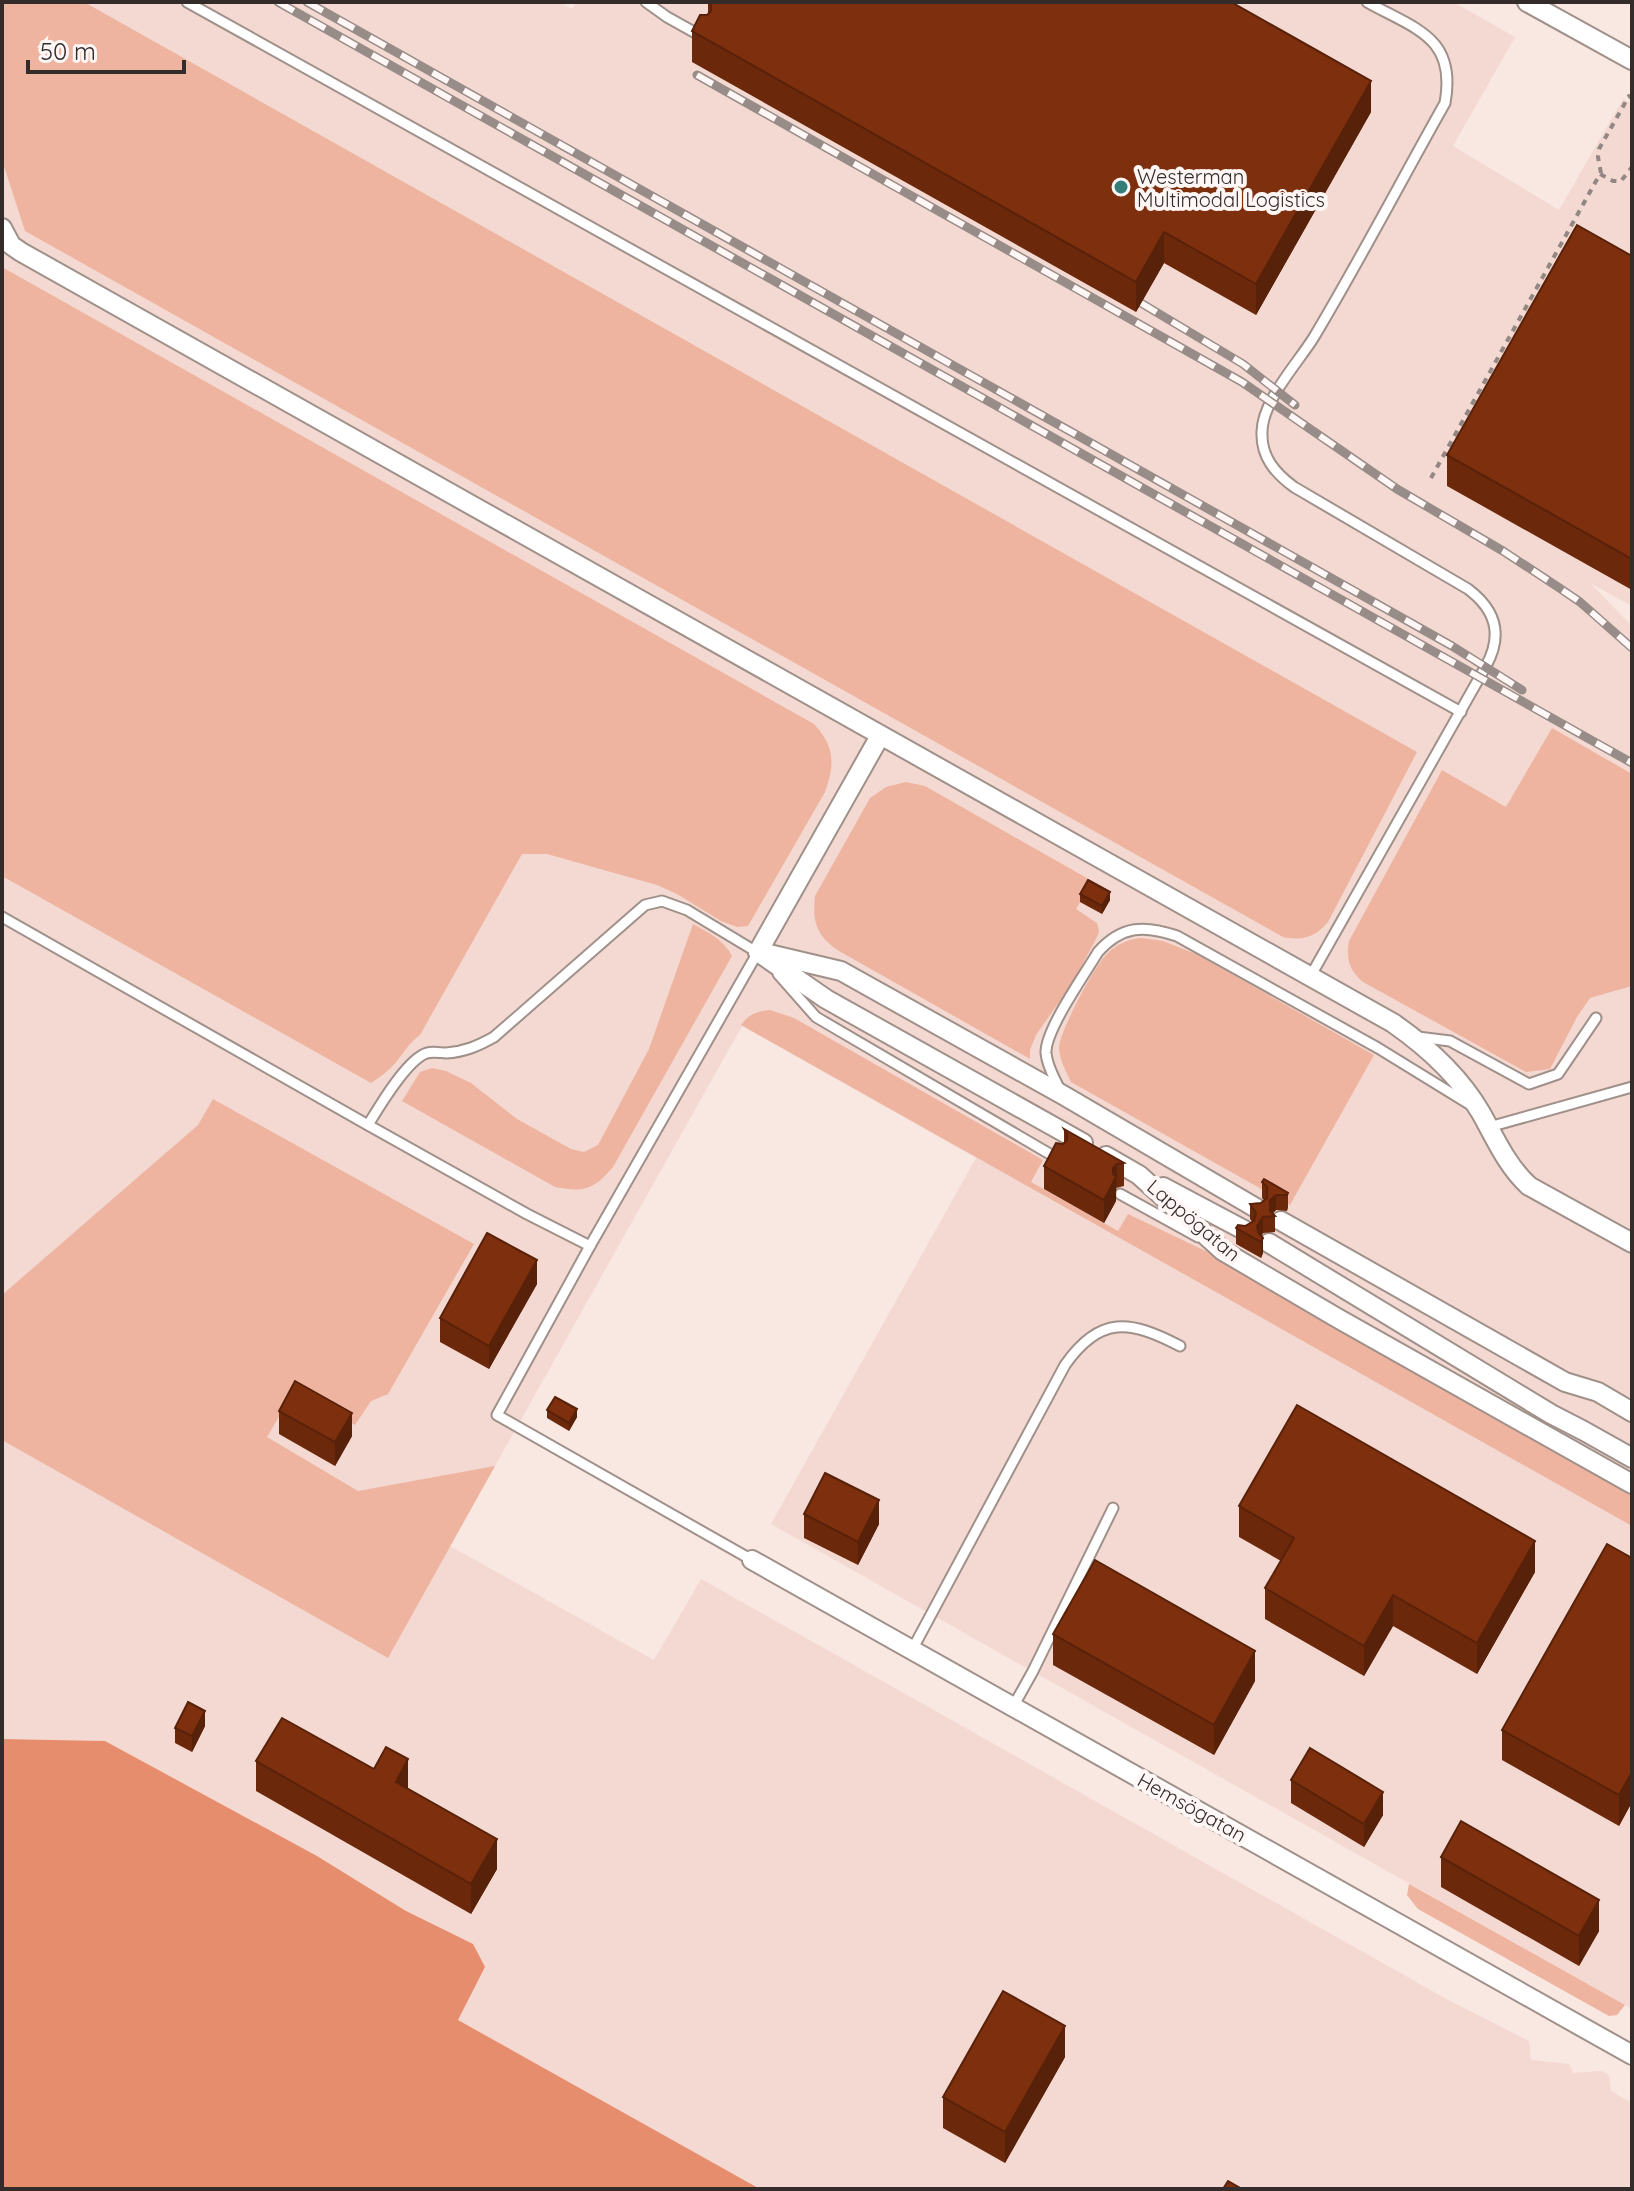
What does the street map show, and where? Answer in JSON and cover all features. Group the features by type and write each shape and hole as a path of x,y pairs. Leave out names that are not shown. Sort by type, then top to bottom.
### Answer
{"street":[{"path":"1527,2 1632,60"},
{"path":"2,228 11,245 21,252 1393,1023 1412,1036 1464,1088 1511,1166 1529,1186 1632,1243"},
{"path":"758,952 880,736"},
{"name":"Lappögatan","path":"758,952 841,971 1063,1095 1256,1208"},
{"name":"Lappögatan","path":"758,952 826,999 1139,1175 1223,1251 1632,1484"},
{"path":"1139,1175 1244,1230"},
{"path":"1281,1221 1565,1382 1598,1392 1632,1412"},
{"path":"1269,1243 1551,1414 1627,1454"},
{"name":"Hemsögatan","path":"752,1560 1632,2055"}],"lane":[{"path":"187,2 1461,712"},
{"path":"646,2 704,39"},
{"path":"1310,977 1461,712 1490,659 1496,638 1490,610 1480,598 1294,487 1278,475 1268,461 1263,445 1261,430 1265,412 1313,338 1445,103 1448,85 1446,65 1439,48 1423,33 1367,2"},
{"path":"2,244 21,252"},
{"path":"368,1125 408,1068 427,1053 473,1048 494,1037 645,905 662,901 687,910 758,952 816,1017 1060,1160"},
{"path":"2,917 527,1214 590,1246"},
{"path":"1063,1095 1047,1058 1048,1041 1055,1024 1106,943 1125,931 1150,929 1177,936 1378,1048 1484,1119 1632,1087"},
{"path":"752,1560 497,1415 758,952"},
{"path":"1412,1036 1450,1041 1529,1084 1558,1074 1596,1018"},
{"path":"1120,1194 1223,1251"},
{"path":"912,1650 1076,1349 1086,1340 1113,1327 1152,1331 1180,1346"},
{"path":"1014,1705 1113,1508"}],"path":[{"path":"1431,478 1600,174 1599,149 1629,96 1632,98"},
{"path":"1600,174 1613,181 1621,181 1632,167"}],"shaded area":[{"path":"2,2 559,2 572,9 577,2 1453,2 1515,37 1453,146 1559,210 1623,99 1632,104 1632,606 1590,583 1632,626 1632,2009 771,1524 976,1158 742,1026 450,1546 654,1660 701,1579 1450,2001 1529,2041 1531,2060 1569,2064 1573,2073 1601,2071 1609,2075 1611,2091 1632,2103 1632,2189 760,2189 458,2020 485,1967 406,1911 317,1856 105,1741 2,1739"},
{"path":"2,2 84,2 1417,752 1328,922 1308,937 1283,937 25,231 2,160"},
{"path":"2,267 814,724 826,740 831,756 825,792 748,926 737,927 721,921 657,885 547,854 522,854 420,1035 391,1067 371,1083 2,876"},
{"path":"1552,728 1632,774 1632,986 1590,998 1550,1069 1526,1072 1363,982 1352,969 1348,947 1442,770 1506,807"},
{"path":"906,782 925,786 1092,881 1076,909 1097,923 1099,932 1073,982 1036,1035 1030,1059 839,951 818,928 814,914 815,896 870,798 886,787"},
{"path":"693,924 720,941 732,956 613,1167 594,1185 574,1190 555,1187 402,1101 420,1072 432,1068 446,1071 471,1083 517,1119 571,1149 584,1152 598,1145 649,1049"},
{"path":"1141,938 1163,941 1196,954 1374,1055 1290,1205 1071,1082 1059,1047 1072,1013 1087,983 1108,953 1123,942"},
{"path":"770,1010 794,1018 1043,1160 1031,1182 1118,1231 1128,1214 1214,1255 1632,1491 1632,1526 741,1025 754,1014"},
{"path":"213,1099 474,1244 388,1394 371,1401 355,1425 294,1391 267,1437 358,1491 495,1466 388,1658 2,1440 2,1295 198,1125"},
{"path":"2,1739 105,1741 317,1856 406,1911 473,1944 485,1967 458,2020 760,2189 2,2189"},
{"path":"1409,1884 1625,2005 1617,2015 1609,2016 1418,1909 1407,1895"}],"building":[{"name":"Westerman Multimodal Logistics","path":"708,2 1231,2 1371,81 1256,284 1164,232 1136,282 692,31 700,15 711,11"},
{"path":"1577,225 1632,256 1632,559 1447,455"},
{"path":"1088,880 1110,892 1102,906 1080,894"},
{"path":"1064,1129 1124,1163 1113,1168 1116,1177 1104,1200 1044,1166 1056,1143 1063,1144 1067,1140"},
{"path":"1264,1179 1288,1193 1276,1195 1270,1200 1270,1211 1275,1216 1263,1217 1257,1226 1263,1238 1261,1242 1236,1228 1254,1221 1256,1213 1250,1204 1261,1203 1267,1198 1267,1187 1262,1182"},
{"path":"487,1233 537,1260 489,1346 440,1318"},
{"path":"295,1381 352,1413 335,1442 279,1411"},
{"path":"555,1397 577,1409 569,1423 547,1410"},
{"path":"1297,1405 1535,1541 1477,1643 1393,1595 1364,1646 1265,1588 1294,1538 1239,1506"},
{"path":"825,1473 879,1500 858,1542 804,1514"},
{"path":"1607,1544 1632,1558 1632,1772 1619,1795 1502,1730"},
{"path":"1095,1560 1255,1651 1214,1725 1053,1634"},
{"path":"188,1702 205,1711 192,1736 175,1728"},
{"path":"282,1718 374,1769 386,1747 408,1759 396,1782 497,1839 471,1884 256,1761"},
{"path":"1310,1748 1383,1792 1364,1824 1291,1780"},
{"path":"1461,1821 1599,1900 1579,1936 1441,1857"},
{"path":"1003,1991 1065,2026 1005,2132 943,2097"},
{"path":"1228,2181 1242,2189 1223,2189"}],"railway":[{"path":"278,2 1632,763"},
{"path":"307,2 1452,646 1522,690"},
{"path":"697,75 1242,382 1397,489 1503,551 1580,602 1632,648"},
{"path":"1141,303 1243,364 1295,405"}],"place":[{"name":"Westerman Multimodal Logistics","path":"1121,187"}]}
